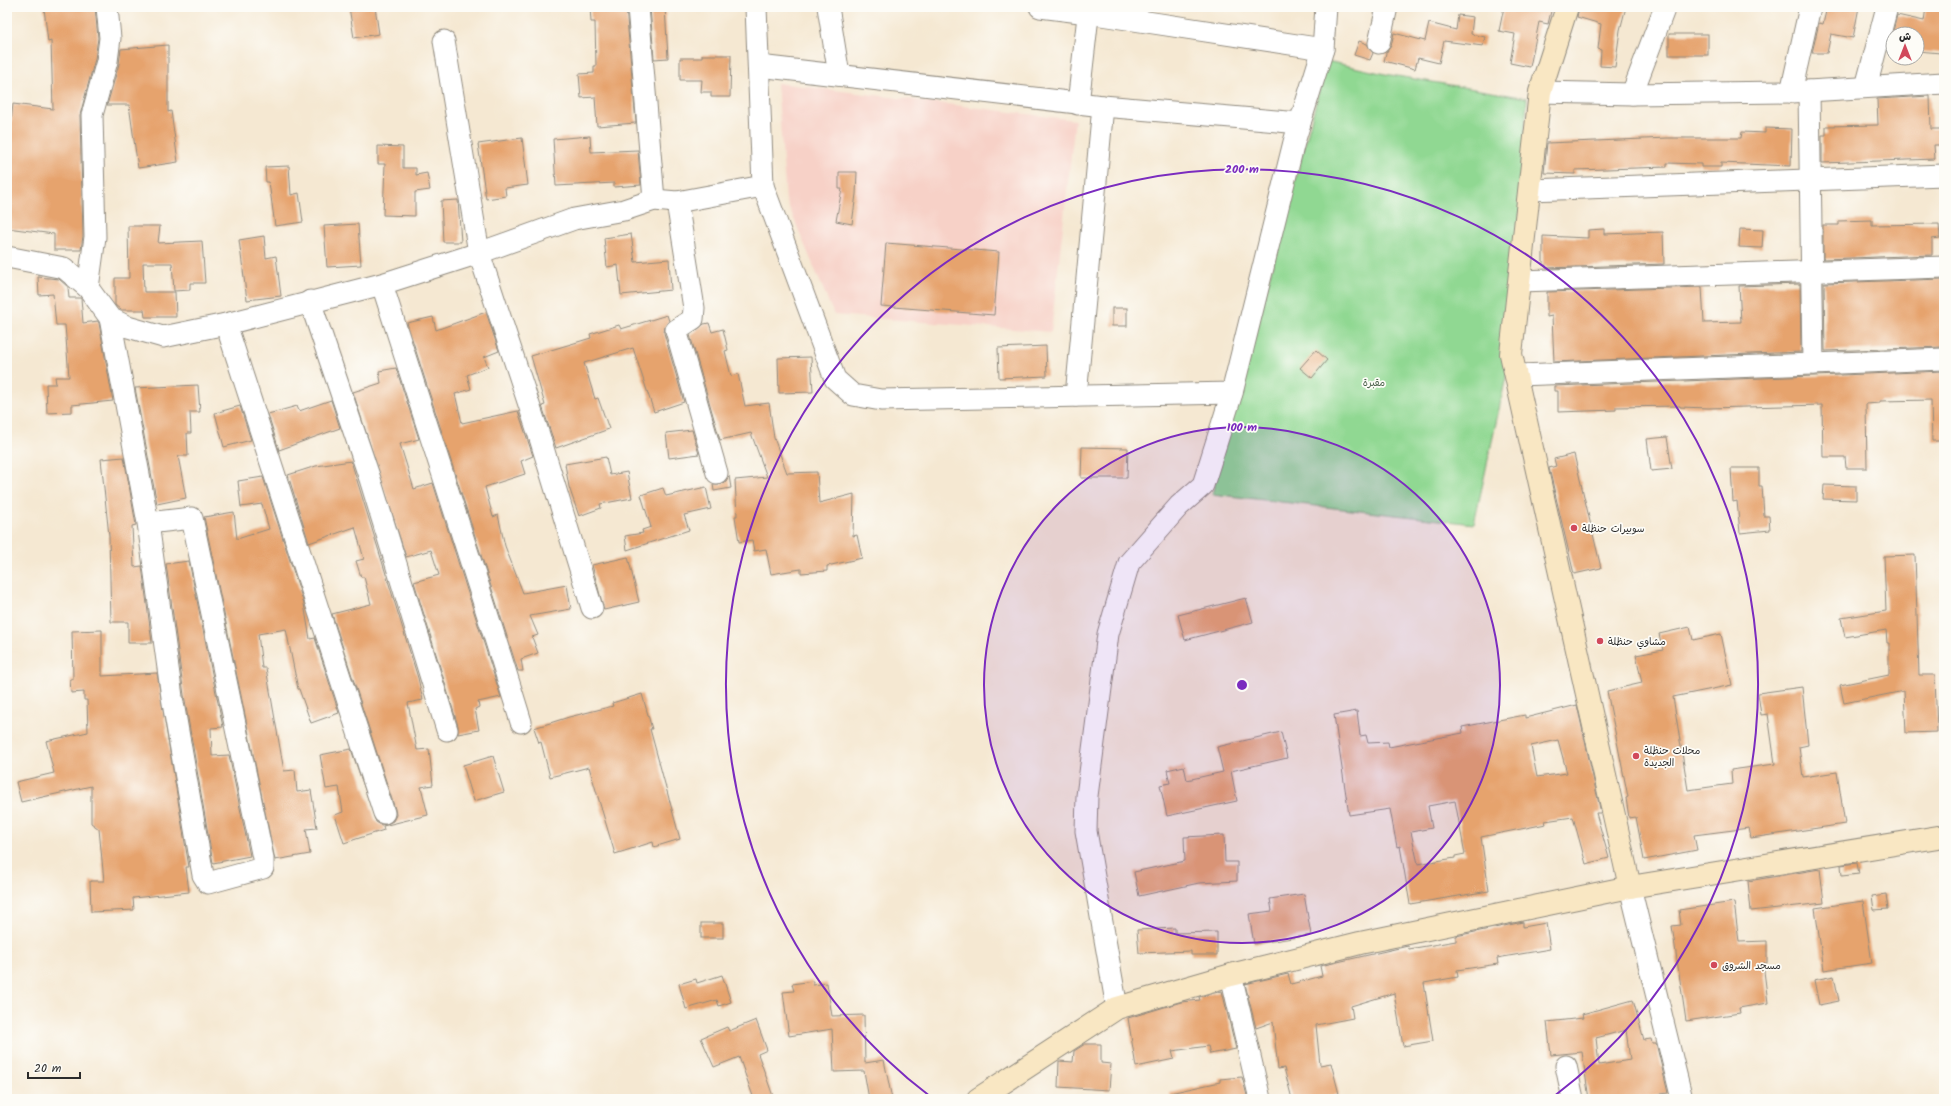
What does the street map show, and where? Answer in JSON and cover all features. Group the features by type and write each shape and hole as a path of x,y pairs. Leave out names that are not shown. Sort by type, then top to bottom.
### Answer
{"street":[{"path":"88,288 95,237 92,115 107,61 110,38 107,7"},
{"path":"638,7 654,200"},
{"path":"756,7 760,66 763,186 835,379 853,395 881,400 1232,393"},
{"path":"828,7 839,75"},
{"path":"1040,7 1088,10 1323,49"},
{"path":"1117,1008 1086,831 1087,796 1108,634 1129,563 1179,506 1203,485 1232,393 1300,123 1323,49 1326,7"},
{"path":"1379,43 1387,7"},
{"path":"1567,7 1540,92 1511,354 1630,887 1682,1099"},
{"path":"1632,94 1666,7"},
{"path":"1810,7 1800,91 1810,180 1813,364"},
{"path":"1866,88 1886,7"},
{"path":"1078,104 1088,10"},
{"path":"444,41 479,253 539,435 592,608"},
{"path":"760,66 1078,104 1300,123"},
{"path":"1540,92 1632,94 1800,91 1944,83"},
{"path":"1076,396 1102,106"},
{"path":"1530,190 1944,175"},
{"path":"110,318 128,327 163,337 226,324 310,301 382,284 479,253 574,219 624,210 654,200 677,202 763,186"},
{"path":"677,202 694,308 694,319 676,330 717,473"},
{"path":"7,258 64,268 88,288 110,318 148,523 172,697 203,875 208,883 263,868 263,858 192,518 148,523"},
{"path":"1520,281 1944,267"},
{"path":"382,284 452,507 470,554 521,722"},
{"path":"310,301 370,479 447,730"},
{"path":"226,324 384,812"},
{"path":"1516,375 1944,358"},
{"path":"978,1099 1117,1008 1231,975 1360,943 1630,887 1944,836"},
{"path":"1231,975 1260,1099"},
{"path":"1566,1066 1573,1099"}],"shaded area":[{"path":"777,83 1075,120 1051,332 834,315 786,200"}],"green space":[{"name":"مقبرة","path":"1327,61 1385,74 1527,98 1511,354 1474,524 1212,494"}],"building":[{"path":"95,7 98,38 95,59 80,115 83,236 81,250 54,250 54,234 7,228 7,139 8,132 10,132 13,104 53,109 51,41 48,42 44,8"},
{"path":"349,7 375,7 379,34 354,38"},
{"path":"590,7 626,7 636,123 597,126 595,97 581,98 579,74 594,73 594,66 596,66 595,22 591,22"},
{"path":"650,7 665,7 668,58 654,59"},
{"path":"1504,7 1552,7 1548,24 1539,22 1530,67 1510,63 1515,34 1499,31"},
{"path":"1579,7 1626,7 1620,30 1615,67 1600,66 1601,50 1598,49 1601,24 1577,17"},
{"path":"1827,7 1859,7 1853,38 1831,34 1827,53 1812,53 1819,23 1823,24"},
{"path":"1926,7 1944,7 1941,53 1925,52 1925,26 1894,26 1897,15 1924,21"},
{"path":"1458,15 1473,17 1471,34 1485,37 1483,46 1444,41 1439,63 1418,58 1415,69 1384,61 1386,53 1391,46 1394,33 1425,41 1429,23 1456,30"},
{"path":"1669,34 1708,34 1708,55 1669,55"},
{"path":"1359,41 1367,44 1373,53 1370,60 1354,55"},
{"path":"168,45 168,112 171,111 178,162 138,168 129,105 107,105 119,64 121,49"},
{"path":"702,55 731,55 730,97 711,97 711,92 701,92 702,80 680,80 680,58 702,58"},
{"path":"1930,96 1931,129 1944,129 1944,145 1934,145 1935,159 1822,163 1822,135 1826,135 1826,126 1878,125 1877,99"},
{"path":"1765,128 1792,129 1791,166 1721,163 1721,167 1701,167 1701,164 1667,163 1667,167 1575,170 1575,174 1544,173 1547,143 1668,138 1741,138 1742,132 1765,133"},
{"path":"590,136 591,152 638,150 641,185 614,187 614,183 556,186 553,139"},
{"path":"522,138 528,185 505,188 506,196 486,199 478,144"},
{"path":"378,146 403,147 403,168 416,168 416,175 427,173 430,190 415,192 415,216 383,215 385,164 378,164"},
{"path":"289,166 291,195 299,193 303,222 275,226 269,182 266,182 265,167"},
{"path":"839,172 857,172 852,224 836,221 842,189 839,189"},
{"path":"458,200 461,242 443,242 441,201"},
{"path":"1872,220 1872,225 1939,224 1940,238 1932,239 1932,255 1823,259 1823,225 1839,225 1839,221"},
{"path":"358,224 361,265 327,267 324,226"},
{"path":"128,226 160,226 158,243 202,241 205,283 190,283 190,290 174,291 172,263 143,263 144,292 175,292 176,317 145,317 144,310 121,310 115,305 115,278 129,278"},
{"path":"1604,229 1604,234 1663,232 1664,264 1546,268 1546,265 1543,265 1543,236 1588,238 1588,230"},
{"path":"1740,229 1763,230 1762,248 1739,247"},
{"path":"631,234 635,262 669,259 671,290 621,295 618,265 607,267 604,238"},
{"path":"264,236 266,258 276,256 281,296 247,300 239,240"},
{"path":"886,243 999,252 994,315 881,306"},
{"path":"38,277 59,279 68,287 69,298 81,298 83,323 98,321 113,401 72,405 72,412 47,413 46,384 56,384 55,377 69,377 65,325 56,325 53,294 39,295"},
{"path":"1943,279 1943,347 1825,351 1824,283"},
{"path":"1800,284 1801,352 1554,362 1552,316 1547,317 1547,292 1702,287 1704,323 1741,322 1739,286"},
{"path":"1112,308 1127,308 1127,326 1112,326"},
{"path":"486,312 499,351 484,357 488,367 467,375 471,389 455,394 462,423 518,411 533,456 521,461 525,474 485,487 493,517 498,515 505,546 523,593 567,585 571,609 530,616 538,635 532,637 538,653 521,659 523,671 518,671 407,323 433,317 436,330"},
{"path":"667,315 669,321 665,326 664,333 684,402 654,412 633,348 584,363 595,399 598,398 609,429 556,448 542,406 545,405 531,356 591,338 590,334 619,325 621,329"},
{"path":"709,323 712,332 723,329 728,350 725,351 731,376 738,374 745,406 769,403 774,438 787,473 817,472 819,503 854,494 853,536 857,535 862,558 827,566 827,571 801,573 801,569 771,574 766,549 754,551 752,540 739,542 735,516 737,516 735,480 767,477 751,433 720,440 690,335 704,324"},
{"path":"1046,346 1047,376 999,378 998,348"},
{"path":"1316,350 1327,360 1312,378 1300,368"},
{"path":"811,357 813,392 779,393 778,358"},
{"path":"396,368 419,439 400,444 414,489 433,483 501,697 478,702 479,707 475,709 479,730 458,734 458,726 414,582 439,575 431,550 406,557 353,392 381,383 379,371"},
{"path":"1944,371 1944,441 1932,441 1931,400 1880,401 1880,403 1866,404 1867,468 1846,468 1845,457 1823,457 1822,405 1708,408 1680,406 1616,407 1616,410 1558,412 1558,391 1554,391 1554,386"},
{"path":"198,385 200,412 190,412 191,433 187,433 188,456 178,456 186,498 157,504 135,388"},
{"path":"331,400 340,428 279,450 268,414 297,406 299,411"},
{"path":"240,406 251,440 224,447 215,413"},
{"path":"692,430 699,454 669,458 666,433"},
{"path":"1667,437 1672,469 1651,471 1647,439"},
{"path":"1082,447 1128,448 1127,478 1081,478"},
{"path":"1574,454 1601,568 1574,574 1549,468 1556,466 1554,459"},
{"path":"124,457 136,525 132,526 134,567 142,566 152,643 128,643 128,622 111,622 109,536 101,459"},
{"path":"606,457 610,475 627,472 632,498 600,504 601,508 579,516 569,487 565,464"},
{"path":"351,461 418,678 423,700 408,703 417,750 429,749 433,785 421,787 428,815 383,826 384,830 344,843 335,815 343,812 339,787 326,789 320,755 351,749 376,822 381,825 387,824 393,821 396,815 332,614 371,604 364,577 361,577 356,561 364,559 355,527 309,543 288,475 316,466"},
{"path":"1731,468 1759,468 1759,486 1762,486 1764,516 1769,516 1770,530 1740,533 1737,501 1733,502"},
{"path":"729,476 731,488 714,491 713,484 721,484 726,481"},
{"path":"263,477 304,604 310,639 315,638 339,713 311,723 298,689 286,629 258,634 262,668 266,668 284,771 295,770 297,792 311,790 317,828 306,829 310,854 275,860 204,517 234,512 237,539 269,529 262,504 241,507 238,481"},
{"path":"1824,485 1856,486 1856,500 1823,499"},
{"path":"706,487 711,509 684,515 689,530 627,550 625,536 643,533 642,530 651,527 641,495 663,488 666,496"},
{"path":"1915,555 1919,675 1935,675 1937,732 1906,733 1904,691 1844,703 1840,685 1889,675 1889,643 1887,643 1886,630 1845,637 1841,618 1886,611 1884,556"},
{"path":"628,557 639,602 604,610 592,565"},
{"path":"189,561 223,727 211,728 212,756 229,755 250,856 213,863 184,695 166,564"},
{"path":"1246,598 1253,622 1185,640 1178,615"},
{"path":"1690,627 1693,640 1721,634 1732,685 1673,697 1688,790 1732,784 1731,770 1775,764 1768,714 1761,715 1758,693 1802,687 1808,745 1799,747 1803,777 1837,772 1845,824 1751,838 1749,828 1694,835 1697,850 1644,860 1636,817 1629,818 1626,798 1628,797 1607,691 1642,683 1636,655 1663,650 1659,634"},
{"path":"102,630 102,676 157,673 189,867 186,867 189,892 133,898 134,910 91,912 90,881 104,881 99,829 91,823 91,786 21,802 16,782 54,773 46,741 88,732 87,700 84,700 84,692 71,693 70,679 73,679 72,631"},
{"path":"642,694 680,839 654,847 653,842 615,854 589,767 550,777 541,742 539,743 534,728 569,717 613,706 612,703"},
{"path":"1577,705 1601,813 1596,813 1609,858 1586,864 1573,817 1545,821 1546,824 1481,837 1489,891 1410,904 1400,846 1397,847 1390,809 1349,815 1334,715 1357,711 1360,736 1366,735 1368,743 1388,742 1389,747 1463,733 1462,727 1525,715 1525,718","holes":["1558,740 1567,773 1537,777 1531,746","1455,801 1465,854 1455,856 1455,858 1418,864 1411,832 1432,828 1428,806"]},
{"path":"1281,732 1287,758 1231,771 1237,801 1167,816 1160,785 1170,783 1167,770 1184,766 1187,780 1223,772 1217,747"},
{"path":"493,756 504,792 474,801 463,765"},
{"path":"1224,835 1225,862 1237,862 1237,881 1199,883 1139,896 1134,872 1185,861 1184,837"},
{"path":"1857,863 1859,874 1842,876 1841,865"},
{"path":"1820,869 1824,903 1751,911 1748,881"},
{"path":"1304,894 1311,935 1254,944 1249,914 1272,911 1270,899"},
{"path":"1886,894 1888,909 1874,910 1872,896"},
{"path":"1863,901 1872,963 1824,970 1815,908"},
{"path":"1734,902 1739,942 1767,941 1767,963 1763,963 1768,1003 1739,1008 1740,1013 1686,1021 1672,926 1681,925 1679,910"},
{"path":"1523,922 1523,927 1546,923 1550,949 1497,958 1498,964 1457,970 1458,977 1424,983 1433,1041 1403,1046 1394,993 1351,1006 1353,1018 1316,1025 1320,1065 1331,1063 1339,1094 1316,1099 1292,1099 1284,1068 1278,1069 1273,1022 1256,1028 1245,984 1288,974 1291,984 1322,976 1320,966 1408,946 1409,949 1456,941 1456,936"},
{"path":"701,923 723,923 723,938 701,938"},
{"path":"1175,928 1175,933 1217,932 1217,955 1191,955 1191,951 1139,953 1137,930"},
{"path":"722,975 731,1002 719,1006 717,1000 686,1009 679,984 696,979 697,983"},
{"path":"1834,976 1839,1001 1819,1005 1814,980"},
{"path":"813,981 813,985 827,983 832,1016 864,1015 865,1063 884,1060 892,1099 869,1099 864,1071 834,1072 832,1029 789,1036 783,992 794,991 792,984"},
{"path":"1222,991 1236,1049 1210,1054 1208,1046 1172,1051 1174,1059 1136,1067 1128,1018 1181,1002 1200,1000 1199,997"},
{"path":"1633,1000 1644,1040 1651,1039 1652,1043 1656,1043 1668,1093 1628,1099 1589,1099 1582,1052 1551,1055 1547,1022 1583,1018 1582,1014","holes":["1626,1030 1630,1060 1599,1065 1596,1038"]},
{"path":"756,1020 767,1050 758,1054 774,1099 754,1099 739,1057 714,1067 701,1038 727,1027 729,1031"},
{"path":"1085,1044 1101,1044 1101,1063 1111,1064 1109,1090 1058,1087 1059,1061 1073,1062 1074,1051"},
{"path":"1242,1077 1248,1099 1171,1099 1170,1093 1220,1082 1220,1079"}],"place":[{"name":"سوبيرات حنظلة","path":"1574,528"},
{"name":"مشاوي حنظلة","path":"1600,641"},
{"name":"محلات حنظلة الجديدة","path":"1636,756"},
{"name":"مسجد الشروق","path":"1714,965"}]}
